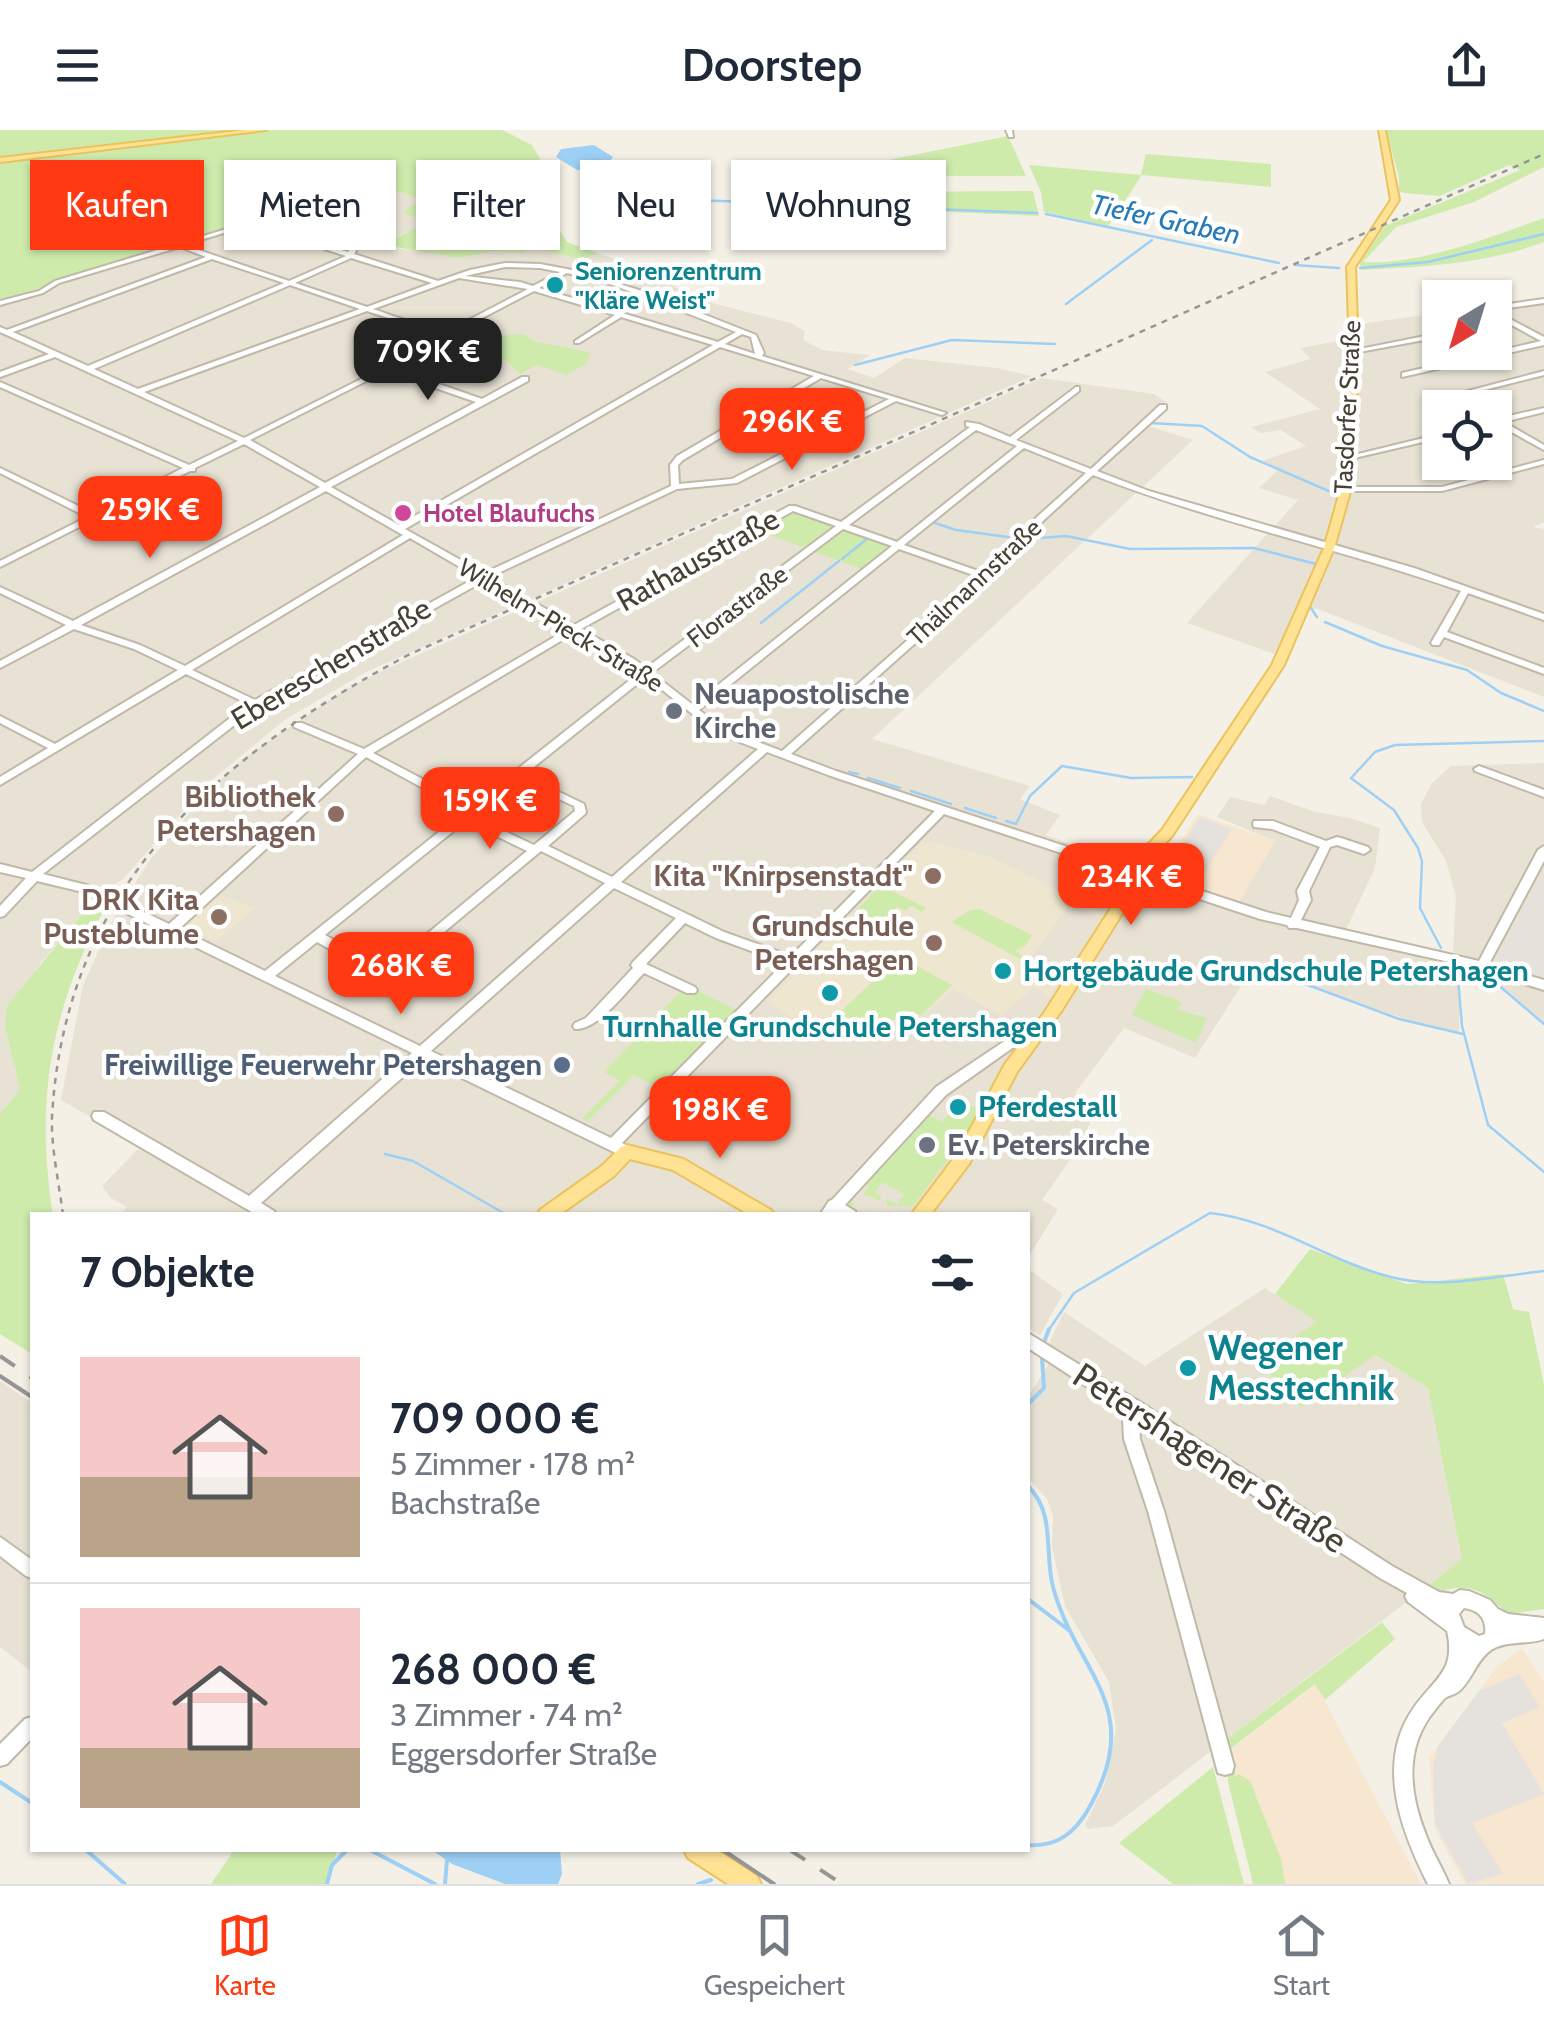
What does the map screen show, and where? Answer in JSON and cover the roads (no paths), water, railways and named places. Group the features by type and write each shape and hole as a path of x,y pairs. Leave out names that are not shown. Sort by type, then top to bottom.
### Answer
{"main road":[{"path":"0,160 263,130"},
{"name":"Tasdorfer Straße","path":"922,1212 963,1159 1011,1068 1141,871 1159,853 1166,833 1278,665 1329,548 1348,488 1354,351 1351,267 1395,202 1382,130"},
{"path":"550,1212 608,1171 619,1148 678,1164 760,1212"},
{"path":"655,1160 741,1212"},
{"path":"699,1852 738,1881"}],"street":[{"path":"0,303 169,250"},
{"path":"194,250 424,328 456,329 566,271"},
{"path":"332,250 438,284"},
{"path":"88,369 290,283 350,256 353,250"},
{"path":"4,330 212,257"},
{"path":"138,392 458,276 482,268 518,264 566,271 741,332 756,338 760,352 756,357"},
{"path":"458,276 534,289 942,412"},
{"path":"1512,307 1544,302"},
{"path":"577,342 620,315"},
{"path":"1512,323 1543,339"},
{"name":"Wilhelm-Pieck-Straße","path":"4,330 247,442 647,672 717,729 783,755 1141,871 1293,925 1482,966 1544,985"},
{"path":"0,782 404,532 741,332"},
{"path":"1354,351 1422,338"},
{"path":"1405,375 1543,339"},
{"path":"0,375 55,354"},
{"path":"0,564 386,370 482,402"},
{"path":"1476,390 1544,373"},
{"path":"675,487 674,465 680,458 818,376"},
{"path":"0,665 524,379"},
{"path":"0,384 192,468"},
{"path":"1076,390 1011,440 1210,514 1466,589 1544,617"},
{"name":"Ebereschenstraße","path":"0,913 35,874 255,704 483,576 675,487 734,481 893,400"},
{"name":"Thälmannstraße","path":"783,755 985,576 1163,407"},
{"path":"1512,418 1544,410"},
{"name":"Florastraße","path":"266,976 647,672 971,425 1011,440"},
{"path":"1512,431 1544,448"},
{"path":"1350,457 1422,440"},
{"path":"694,709 1023,445"},
{"path":"1348,488 1442,489 1544,462"},
{"path":"0,470 94,517"},
{"name":"Rathausstraße","path":"170,930 365,753 574,628 792,508 843,526"},
{"path":"843,526 985,576"},
{"path":"1436,643 1466,589"},
{"path":"0,590 74,625 129,643 255,704"},
{"path":"1442,632 1544,671"},
{"path":"0,719 55,748"},
{"path":"298,724 365,753 537,848 684,918 791,961"},
{"path":"250,1204 765,748"},
{"path":"1480,769 1544,794"},
{"path":"315,936 380,972 390,971 581,812 582,806 516,775"},
{"path":"0,868 80,886 619,1148 791,961 943,808"},
{"path":"1258,824 1273,825 1326,844 1337,841 1364,850"},
{"path":"1293,925 1305,900 1303,892 1326,844"},
{"path":"1482,966 1544,850"},
{"path":"684,918 637,964 691,990"},
{"path":"579,1026 590,1021 642,967"},
{"path":"830,1210 936,1096 1030,1028 1037,1031"},
{"path":"990,1055 1011,1068"},
{"path":"98,1116 264,1212"},
{"name":"Petershagener Straße","path":"1031,1342 1386,1572 1437,1600 1473,1600 1506,1624 1544,1628"},
{"path":"1137,1409 1131,1419 1132,1439 1194,1642 1226,1766"},
{"path":"0,1546 30,1568"},
{"name":"Petershagener Straße","path":"1386,1572 1470,1643 1530,1635 1544,1628"},
{"path":"1439,1884 1409,1821 1404,1773 1413,1724 1448,1682 1458,1657 1450,1612 1454,1603"},
{"path":"1436,1697 1462,1676 1473,1654 1489,1643 1497,1628 1491,1614"},
{"path":"0,1757 30,1728"}],"water":[{"path":"594,145 613,157 580,160 577,170 556,157 561,149"},
{"path":"435,1852 560,1852 562,1874 558,1884 505,1884 452,1864"}],"waterway":[{"name":"Tiefer Graben","path":"711,201 731,201"},
{"name":"Tiefer Graben","path":"946,210 1037,213"},
{"name":"Tiefer Graben","path":"1046,214 1279,263"},
{"name":"Tiefer Graben","path":"1360,268 1428,262 1544,234"},
{"path":"1066,304 1152,240"},
{"name":"Tiefer Graben","path":"1295,265 1339,268"},
{"path":"855,365 952,340 1055,344"},
{"path":"1151,423 1202,426 1250,457 1338,495"},
{"path":"932,522 956,530 1015,538"},
{"path":"1026,539 1066,536 1130,549 1254,548 1316,564 1312,575"},
{"path":"842,559 868,538"},
{"path":"761,623 839,561"},
{"path":"1311,608 1317,617"},
{"path":"1325,622 1382,646 1467,670 1501,693 1544,711"},
{"path":"1441,948 1420,908 1422,861 1418,848 1394,810 1351,778 1375,752 1395,745 1544,741"},
{"path":"1006,821 1016,824 1030,796 1062,766 1131,778 1192,777"},
{"path":"849,772 858,774"},
{"path":"868,778 900,788"},
{"path":"911,791 951,804"},
{"path":"965,808 996,818"},
{"path":"1457,966 1462,1026 1488,1125 1544,1172"},
{"path":"1460,969 1490,978 1544,1024"},
{"path":"1289,978 1399,1019 1463,1034"},
{"path":"385,1154 413,1161 502,1212"},
{"path":"1049,1330 1074,1293 1210,1213 1257,1224 1368,1270 1410,1281 1468,1281 1544,1271"},
{"path":"1043,1345 1049,1330"},
{"path":"1030,1402 1044,1388 1042,1358"},
{"path":"1030,1488 1046,1521 1053,1587 1101,1692 1109,1716 1111,1743 1105,1773 1078,1825 1056,1841 1030,1845"},
{"path":"1030,1601 1070,1631"},
{"path":"0,1782 30,1802"},
{"path":"88,1852 125,1884"},
{"path":"327,1884 332,1865 345,1852"},
{"path":"374,1852 435,1884"},
{"path":"445,1884 447,1860"},
{"path":"698,1884 711,1880"}],"tram line":[{"path":"0,1376 30,1396"},
{"path":"726,1852 774,1884"}],"railway":[{"path":"63,1212 52,1117 63,1034 86,961 120,895 164,836 216,784 275,737 410,654 1544,154"},
{"path":"0,1356 30,1377"},
{"path":"793,1852 842,1884"}],"place":[{"name":"Seniorenzentrum \"Kläre Weist\"","path":"555,285"},
{"name":"Hotel Blaufuchs","path":"403,513"},
{"name":"Neuapostolische Kirche","path":"674,711"},
{"name":"Bibliothek Petershagen","path":"336,814"},
{"name":"Kita \"Knirpsenstadt\"","path":"933,876"},
{"name":"DRK Kita Pusteblume","path":"219,917"},
{"name":"Grundschule Petershagen","path":"934,943"},
{"name":"Hortgebäude Grundschule Petershagen","path":"1003,971"},
{"name":"Turnhalle Grundschule Petershagen","path":"830,993"},
{"name":"Freiwillige Feuerwehr Petershagen","path":"562,1065"},
{"name":"Pferdestall","path":"958,1107"},
{"name":"Ev. Peterskirche","path":"927,1145"},
{"name":"Wegener Messtechnik","path":"1188,1368"}]}
